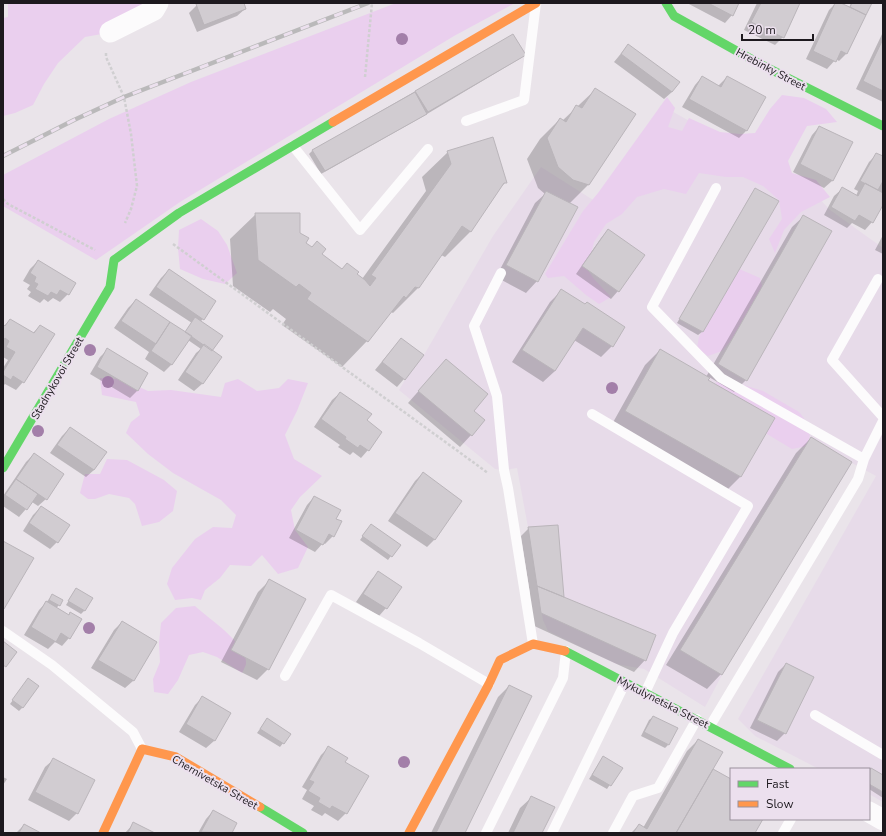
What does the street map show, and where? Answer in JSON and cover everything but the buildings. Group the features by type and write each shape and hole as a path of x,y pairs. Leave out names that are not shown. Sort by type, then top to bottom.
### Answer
{"street":[{"path":"110,32 154,10 158,3"},
{"path":"114,260 179,213 536,3"},
{"name":"Hrebinky Street","path":"666,3 674,16 760,64 883,126"},
{"name":"Stadnykovoi Street","path":"3,468 110,287 114,260"},
{"path":"409,833 500,660 533,644"},
{"name":"Mykulynetska Street","path":"533,644 566,651 788,768"},
{"path":"104,833 142,749"},
{"name":"Chernivetska Street","path":"142,749 176,757 303,833"},
{"path":"870,813 883,820"}],"lane":[{"path":"466,122 524,100 536,3"},
{"path":"293,146 360,230 428,149"},
{"path":"716,188 652,307 721,378 864,459"},
{"path":"501,273 474,326 497,396 504,470 533,644"},
{"path":"878,279 832,360 883,417"},
{"path":"592,414 748,506 673,633 645,693"},
{"path":"710,726 858,479 864,459 883,421"},
{"path":"285,676 330,595 419,643 488,684"},
{"path":"3,632 52,665 133,732 142,749"},
{"path":"486,833 563,678 566,651"},
{"path":"552,833 625,683"},
{"path":"815,715 882,752"},
{"path":"613,833 633,796 658,788 696,719"},
{"path":"783,833 790,820"}],"path":[{"path":"362,105 372,3"},
{"path":"110,32 105,40 106,57 124,97 131,134 137,186 131,209 122,228"},
{"path":"3,199 8,204 114,260"},
{"path":"155,231 508,488"}],"shaded area":[{"path":"8,3 163,3 113,32 85,37 58,63 44,84 33,105 15,113 3,116 3,18 8,17"},
{"path":"396,3 515,3 454,36 180,202 96,260 3,206 3,175 109,119 191,82"},
{"path":"782,95 804,98 826,109 837,122 807,126 788,161 792,173 816,180 830,197 801,212 784,230 775,253 769,239 782,219 779,200 763,186 743,177 726,177 699,173 686,194 664,189 637,197 622,214 606,224 594,242 587,269 611,297 599,304 564,276 548,278 545,274 583,211 598,193 667,97 675,108 668,127 682,131 689,118 720,132 740,134 755,133 770,109"},
{"path":"661,105 815,194 830,210 883,248 883,802 870,795 870,768 817,768 755,736 738,719 876,476 852,463 722,675 705,707 644,669 616,664 548,631 543,620 517,468 504,470 495,469 399,390 405,380 382,362 401,338 424,355 493,236 541,167 601,205"},
{"path":"201,219 218,231 227,245 237,273 225,284 203,279 180,269 178,248 179,230"},
{"path":"737,268 760,278 769,312 737,333 722,351 708,356 697,348 699,337"},
{"path":"100,378 122,379 148,391 171,390 221,397 225,383 238,379 257,391 279,388 288,379 308,383 297,411 285,435 294,459 322,476 300,497 291,510 295,530 308,547 298,568 278,574 262,555 251,566 230,565 220,578 205,590 201,600 192,598 175,600 167,584 172,568 195,539 213,527 232,528 236,515 221,500 173,473 148,454 126,433 131,422 140,415 136,402 102,395"},
{"path":"721,378 763,391 799,412 808,428 810,437 807,446 792,449 739,417 711,388"},
{"path":"107,459 127,460 164,480 177,491 173,511 159,522 142,526 135,504 129,498 109,494 95,499 88,499 80,493 85,474 100,474"},
{"path":"195,606 226,632 241,648 245,656 246,664 242,673 217,657 203,652 189,655 178,680 168,694 154,692 153,679 160,662 159,643 161,623 176,608"}],"railway":[{"path":"3,156 74,120 124,97 368,3"}],"traffic: fast":[{"path":"666,3 674,16 760,64 883,126"},
{"path":"3,468 110,287 114,260 179,213 333,122"},
{"path":"565,651 788,768"},
{"path":"260,807 303,833"}],"traffic: slow":[{"path":"333,122 536,3"},
{"path":"409,833 489,684 500,660 533,644 565,651"},
{"path":"103,833 142,749 176,757 260,807"}]}
